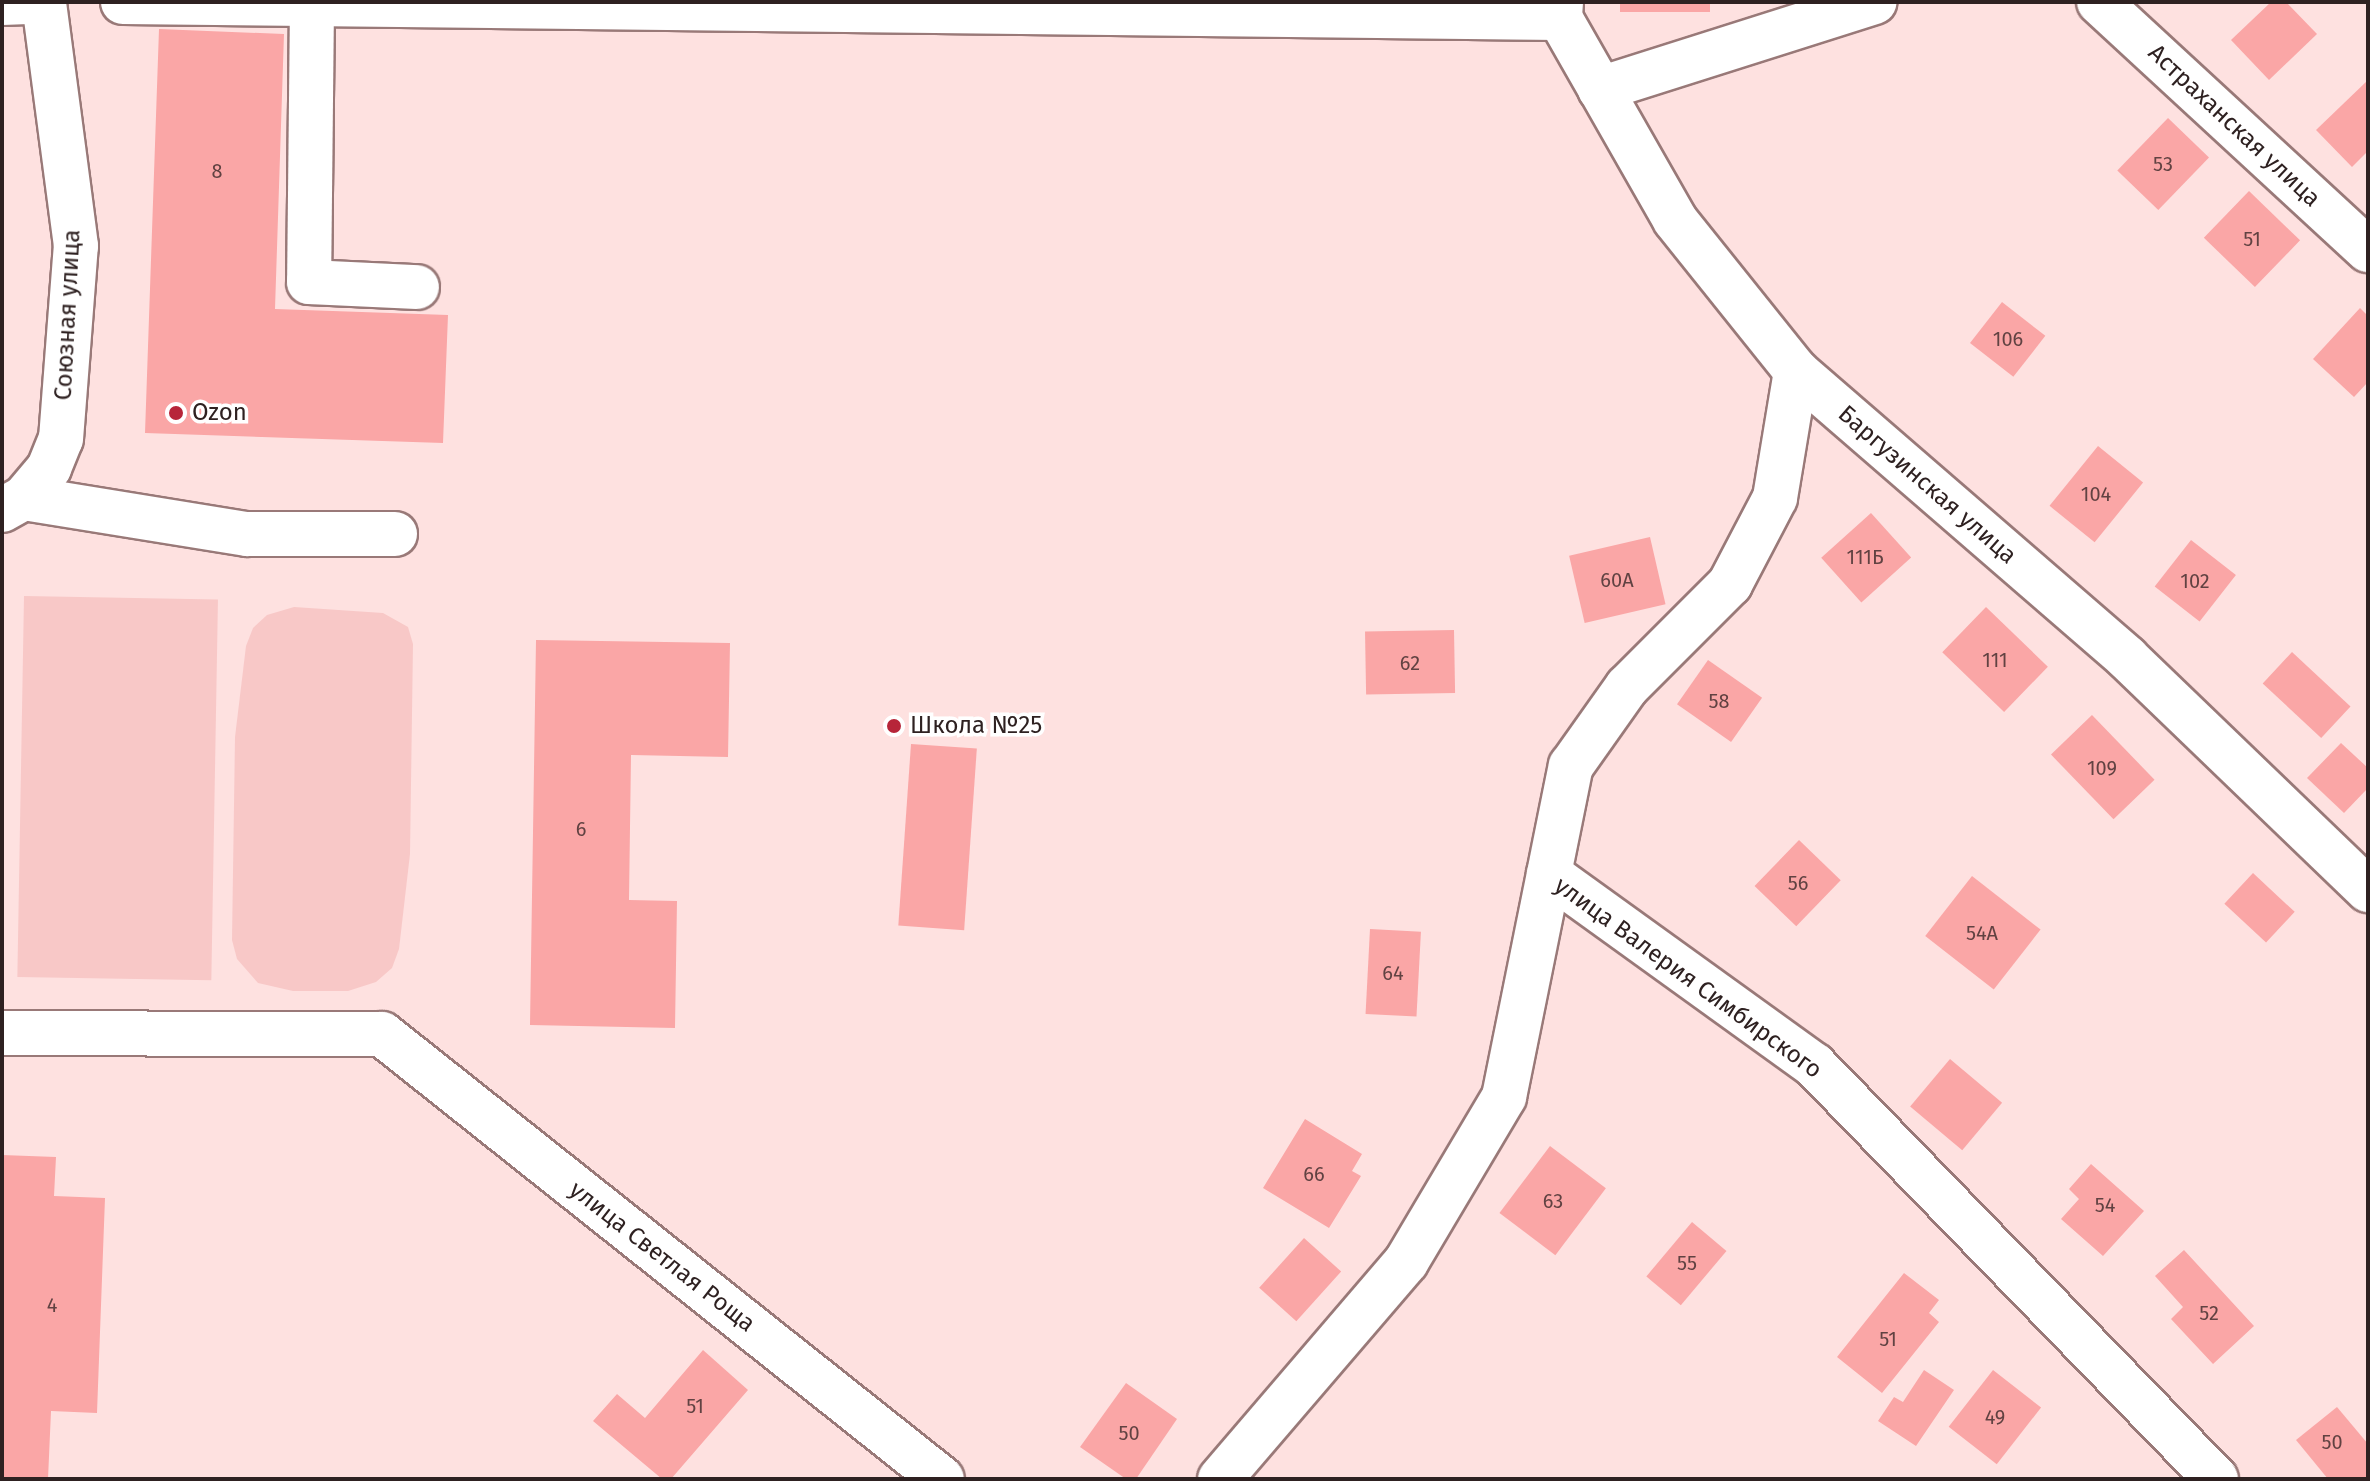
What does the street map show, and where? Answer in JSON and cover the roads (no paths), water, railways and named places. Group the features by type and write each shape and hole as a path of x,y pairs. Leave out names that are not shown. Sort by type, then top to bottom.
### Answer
{"street":[{"path":"2,3 28,2"},
{"name":"Союзная улица","path":"13,504 49,468 61,439 76,246 44,2"},
{"name":"Баргузинская улица","path":"123,2 1560,10 1600,89 1675,220 1796,371 2127,658 2368,890"},
{"path":"1600,89 1785,16 1875,2"},
{"name":"Астраханская улица","path":"2099,2 2368,250"},
{"path":"312,4 309,282 417,287"},
{"path":"1549,874 1571,766 1627,687 1730,584 1775,498 1796,371"},
{"path":"13,504 247,534 395,534"},
{"name":"улица Валерия Симбирского","path":"1220,1479 1406,1262 1504,1097 1549,874 1814,1065 2216,1479"},
{"name":"улица Светлая Роща","path":"2,1033 382,1034 942,1479"}],"place":[{"name":"Ozon","path":"176,413"},
{"name":"Школа №25","path":"894,726"}]}
